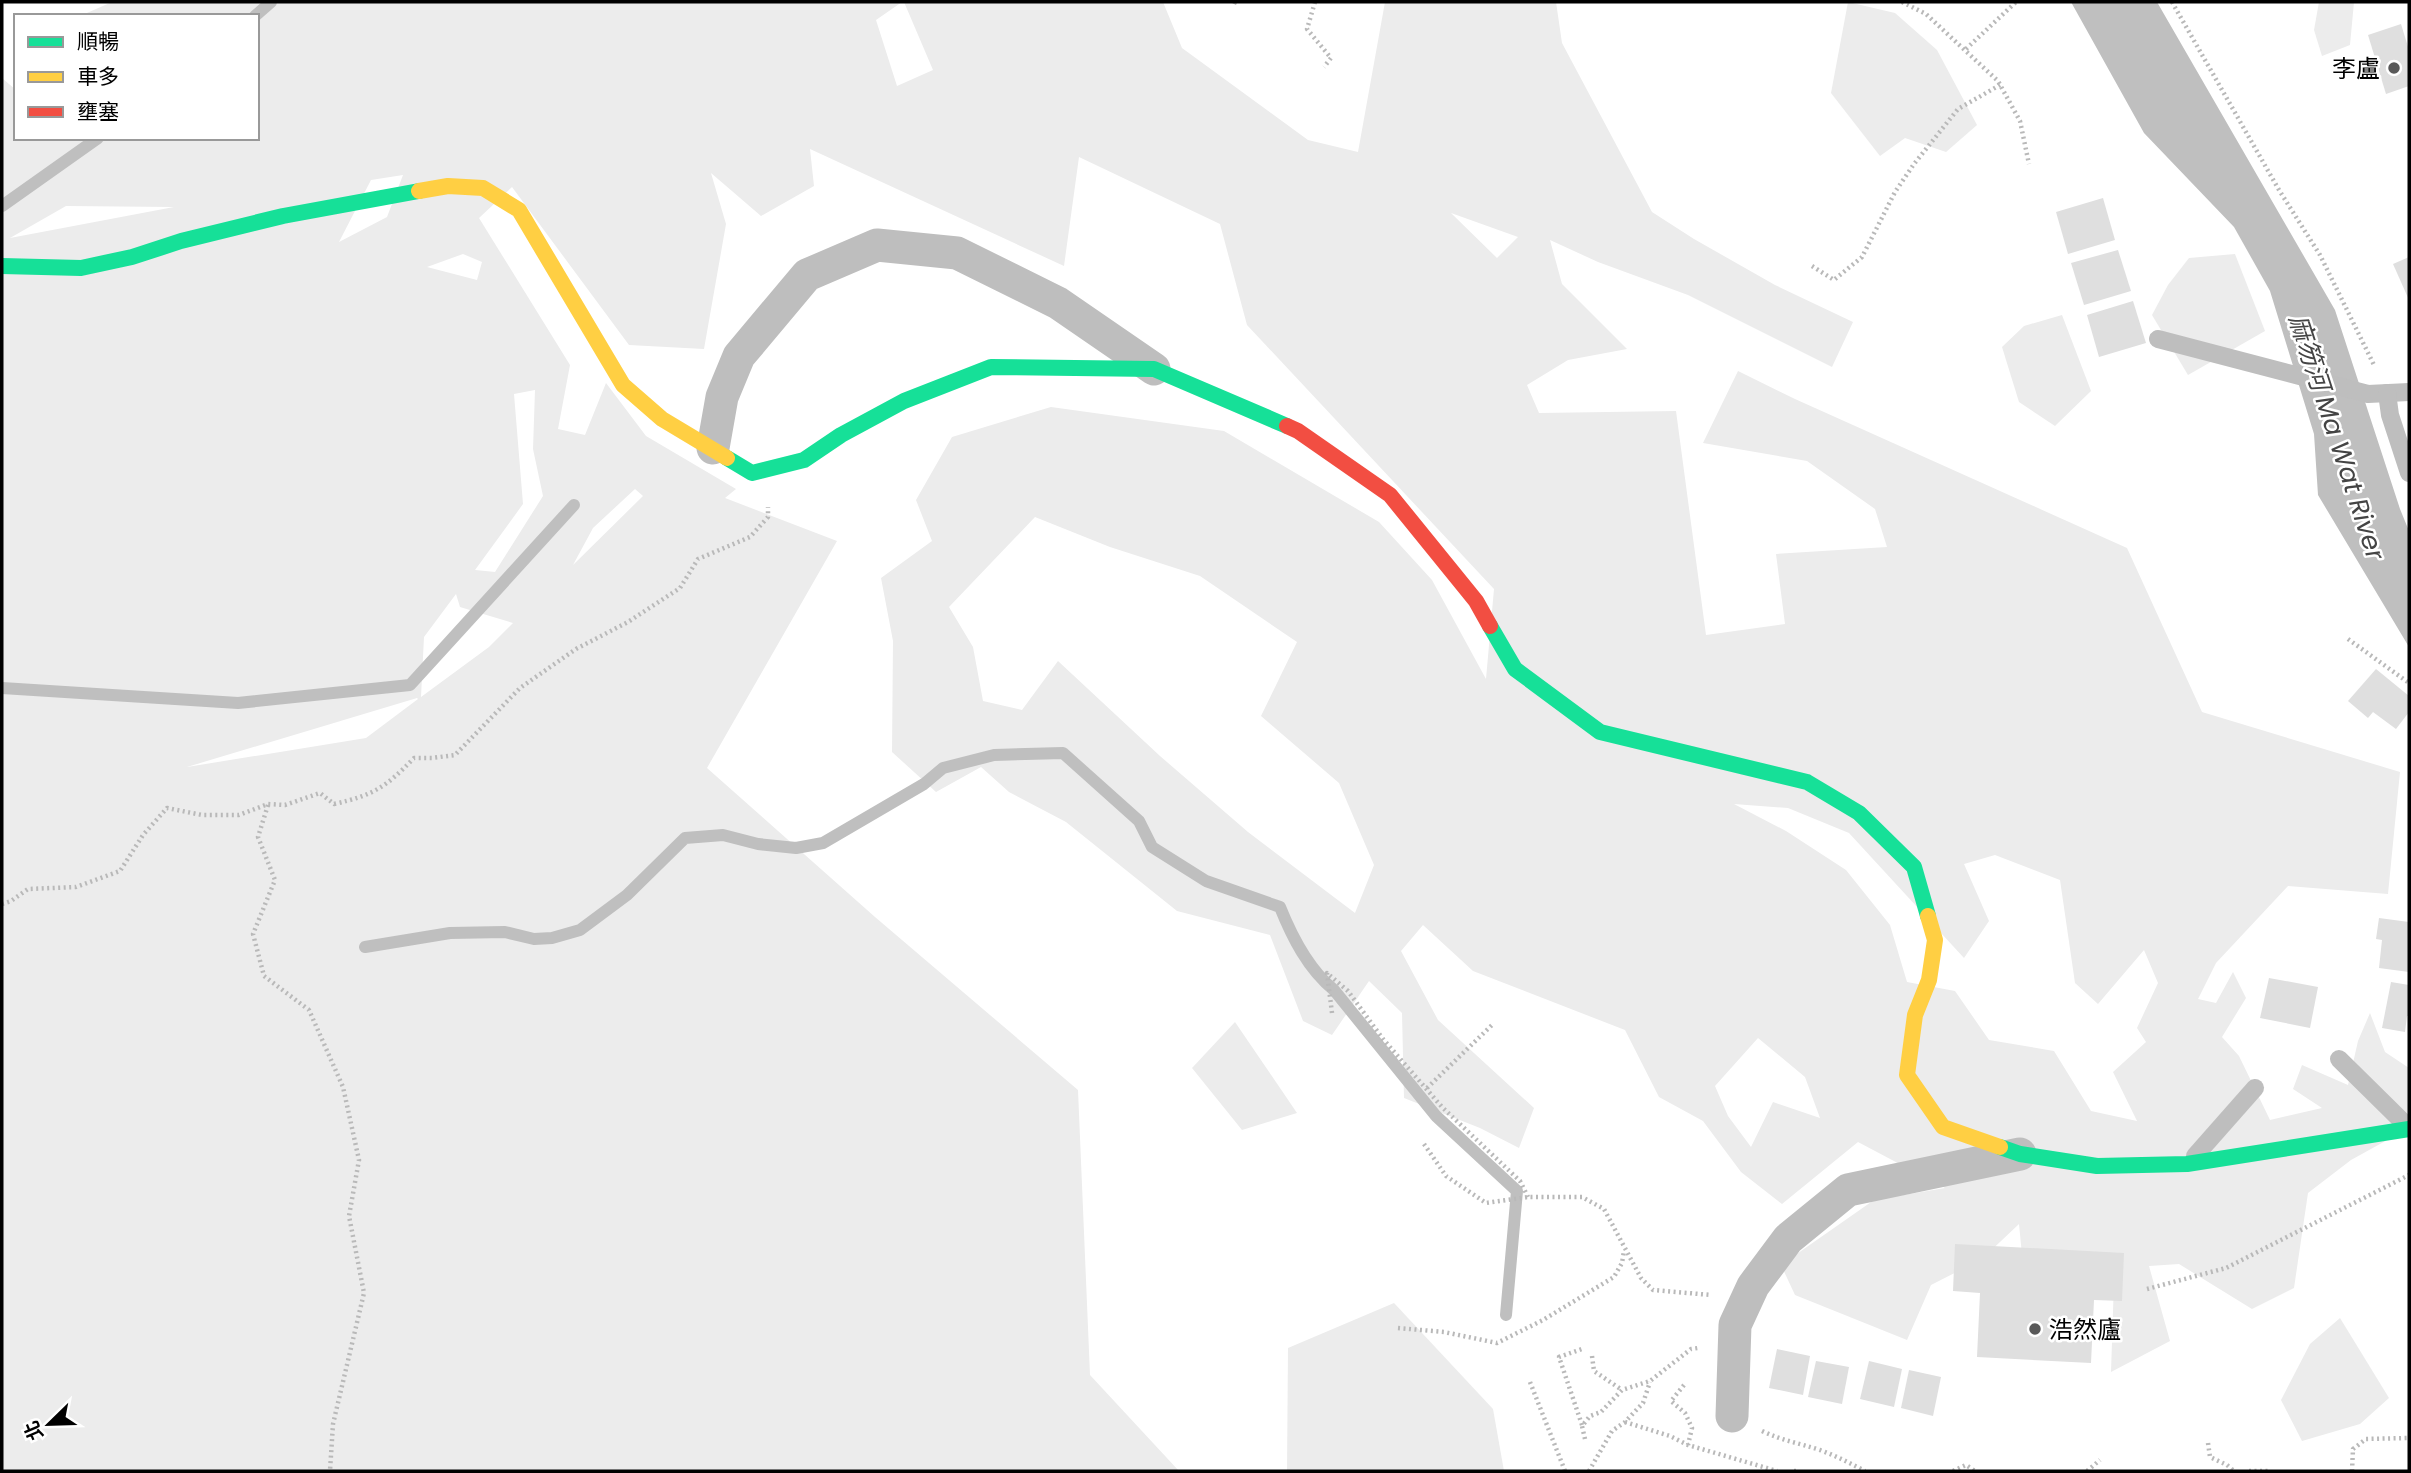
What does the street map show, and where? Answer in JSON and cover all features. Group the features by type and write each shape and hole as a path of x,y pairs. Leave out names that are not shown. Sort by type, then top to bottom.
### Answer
{"street":[{"path":"2,266 81,268 132,257 181,240 283,216 448,186 483,188 519,210 623,385 662,419 752,473 804,460 841,435 904,401 991,367 1154,369"},
{"path":"713,448 722,397 739,356 807,275 877,245 957,253 1058,303 1154,369 1298,432 1390,495 1476,601 1515,669 1600,732 1807,782 1859,813 1914,867 1935,940 1929,979 1915,1015 1907,1075 1944,1127 2020,1154 2096,1166 2187,1164 2409,1128"},
{"path":"1732,1416 1735,1325 1753,1286 1788,1239 1848,1190 2020,1154"}],"lane":[{"path":"2158,339 2368,394 2409,392"},
{"path":"2387,393 2390,415 2409,473"},
{"path":"2339,1059 2409,1128"},
{"path":"2187,1164 2255,1088"}],"path":[{"path":"1315,2 1307,29 1331,58 1324,67"},
{"path":"1902,2 1926,14 1966,49 2000,85 2020,121 2029,164"},
{"path":"1966,49 2016,2"},
{"path":"2172,2 2279,190 2320,255 2387,393"},
{"path":"1812,266 1834,280 1861,257 1882,214 1914,164 1958,109 2000,85"},
{"path":"2,904 28,889 76,887 120,871 143,835 167,808 202,815 239,815 268,804 285,804 320,793 334,804 364,797 390,782 414,758 455,755 520,688 576,649 628,622 680,588 698,559 750,537 768,517 768,494 752,473"},
{"path":"2348,639 2409,683"},
{"path":"268,804 258,837 275,880 253,934 264,976 309,1010 343,1087 359,1160 349,1216 364,1293 333,1424 330,1471"},
{"path":"1332,1013 1327,973 1348,991 1383,1039 1442,1107 1520,1181 1528,1197"},
{"path":"1427,1088 1492,1025"},
{"path":"1423,1144 1446,1177 1486,1203 1528,1197 1582,1197 1604,1209 1641,1278 1653,1290 1747,1299"},
{"path":"2147,1289 2226,1268 2409,1175"},
{"path":"1398,1328 1444,1332 1497,1343 1614,1277 1622,1264 1625,1250"},
{"path":"1582,1426 1590,1416 1601,1412 1622,1390 1650,1381 1691,1349 1734,1344"},
{"path":"1582,1349 1559,1357 1585,1438"},
{"path":"1592,1356 1594,1371 1622,1390"},
{"path":"1589,1471 1612,1431 1643,1403 1650,1381"},
{"path":"1530,1382 1565,1471"},
{"path":"1684,1385 1671,1401 1685,1413 1692,1428 1689,1445"},
{"path":"1732,1416 1782,1441 1817,1449 1865,1471"},
{"path":"1625,1422 1689,1445 1777,1471"},
{"path":"2352,1471 2353,1449 2366,1439 2409,1438"},
{"path":"2208,1443 2210,1457 2234,1471"},
{"path":"2087,1471 2100,1460"},
{"path":"1953,1471 1966,1465 1975,1471"},
{"path":"2249,1471 2271,1471"}],"shaded area":[{"path":"112,2 902,2 876,20 897,86 933,70 904,2 1163,2 1182,48 1308,140 1358,152 1385,2 1556,2 1562,43 1652,212 1775,285 1853,322 1832,367 1688,295 1598,262 1550,240 1562,284 1627,349 1568,360 1527,385 1539,413 1676,411 1706,635 1785,624 1776,554 1887,547 1875,509 1807,461 1703,443 1738,371 2127,548 2202,712 2400,772 2388,894 2288,886 2216,963 2198,999 2216,1003 2233,972 2246,998 2222,1037 2239,1056 2270,1120 2322,1108 2293,1089 2302,1065 2348,1085 2358,1041 2370,1013 2385,1052 2409,1068 2409,1128 2351,1160 2308,1193 2294,1288 2252,1309 2179,1264 2149,1266 2170,1341 2111,1372 2114,1281 2025,1286 2019,1224 1982,1259 1931,1285 1907,1340 1795,1295 1781,1265 1874,1200 1945,1188 1858,1142 1782,1204 1741,1172 1703,1121 1659,1097 1625,1030 1473,971 1423,925 1401,951 1438,1020 1534,1108 1519,1148 1480,1128 1404,1098 1402,1013 1369,981 1332,1035 1303,1021 1270,935 1177,911 1066,822 1009,792 981,767 936,792 892,752 893,641 881,578 932,541 916,500 952,437 1051,407 1224,431 1379,522 1432,580 1486,679 1494,589 1247,325 1220,224 1079,157 1064,266 810,149 814,186 761,216 711,173 726,224 704,349 629,345 512,187 479,218 570,365 558,429 585,435 606,383 646,436 736,489 725,498 837,541 707,768 875,917 1078,1090 1090,1375 1179,1471 2,1471 2,78 14,88 14,140 259,140 259,14 85,14","holes":["403,175 387,217 339,242 371,180","66,206 174,207 10,238","1451,213 1518,237 1497,258","463,254 482,262 477,280 427,267","535,390 533,449 543,496 495,572 475,570 523,504 514,394","635,489 643,496 573,565 593,528","1035,517 1110,547 1200,576 1297,642 1261,716 1339,783 1374,865 1355,913 1248,832 1160,756 1058,661 1022,710 983,701 973,647 949,607","456,594 460,607 513,623 489,647 421,697 424,637","417,698 366,738 187,767","1734,804 1788,808 1849,833 1964,958 1989,921 1964,864 1995,855 2060,880 2075,983 2098,1004 2144,950 2158,983 2137,1028 2146,1042 2113,1072 2137,1121 2091,1111 2054,1051 1989,1040 1955,991 1907,982 1890,925 1846,870 1786,831","1758,1038 1805,1077 1820,1118 1773,1102 1751,1147 1728,1116 1715,1086"]},
{"path":"1848,2 1895,13 1937,50 1977,125 1946,152 1905,138 1880,156 1831,93"},
{"path":"2319,2 2354,2 2350,45 2322,56 2314,30"},
{"path":"2235,254 2265,331 2188,375 2152,315 2168,285 2189,258"},
{"path":"2062,315 2091,391 2055,426 2019,402 2002,347 2024,326"},
{"path":"1235,1022 1297,1113 1242,1130 1192,1068"},
{"path":"1394,1303 1493,1409 1504,1471 1287,1471 1288,1348"},
{"path":"2340,1318 2389,1398 2360,1424 2302,1441 2281,1400 2310,1344"}],"water":[{"name":"麻笏河 Ma Wat River","path":"2071,2 2157,2 2335,310 2409,531 2409,647 2318,495 2314,434 2270,291 2234,227 2144,133"}],"building":[{"name":"李盧","path":"2401,24 2409,50 2409,86 2386,94 2368,35"},
{"path":"2103,198 2115,240 2068,254 2056,212"},
{"path":"2118,250 2131,291 2084,305 2071,263"},
{"path":"2409,257 2409,300 2393,264"},
{"path":"2133,301 2146,343 2099,357 2087,315"},
{"path":"2376,669 2409,696 2409,712 2396,729 2373,712 2368,718 2348,701"},
{"path":"2379,918 2409,922 2409,972 2379,968 2382,940 2376,939"},
{"path":"2269,978 2318,987 2310,1028 2260,1018"},
{"path":"2391,982 2409,985 2409,1016 2405,1032 2382,1028"},
{"name":"浩然廬","path":"1955,1244 2124,1253 2122,1301 2094,1300 2091,1363 1977,1357 1980,1293 1953,1291"},
{"path":"1777,1349 1810,1356 1803,1395 1769,1388"},
{"path":"1816,1361 1849,1367 1842,1404 1808,1397"},
{"path":"1869,1361 1902,1369 1894,1407 1860,1399"},
{"path":"1909,1370 1941,1377 1933,1416 1901,1408"}],"waterway":[{"path":"257,14 271,2"},
{"path":"2,206 95,140"},
{"path":"2,688 238,703 410,685 574,505"},
{"path":"365,947 450,933 505,932 534,939 552,938 580,930 627,895 685,838 723,835 758,844 796,848 823,843 924,784 943,768 994,755 1063,753 1139,821 1152,847 1206,881 1280,907 1296,941 1316,972 1334,990 1436,1116 1517,1191 1506,1315"}],"traffic: fast":[{"path":"2,266 81,268 283,216 419,191"},
{"path":"727,458 752,473 804,460 841,435 904,401 991,367 1154,369 1287,426"},
{"path":"1490,626 1515,669 1600,732 1807,782 1859,813 1914,867 1928,916"},
{"path":"2000,1147 2020,1154 2097,1166 2187,1164 2409,1129"}],"traffic: slow":[{"path":"419,191 448,186 483,188 519,210 623,385 662,419 727,458"},
{"path":"1928,916 1935,940 1929,980 1915,1015 1907,1075 1943,1127 2000,1147"}],"traffic: jam":[{"path":"1287,426 1390,495 1476,601 1490,626"}],"place":[{"name":"李盧","path":"2394,68"},
{"name":"浩然廬","path":"2035,1329"}]}
